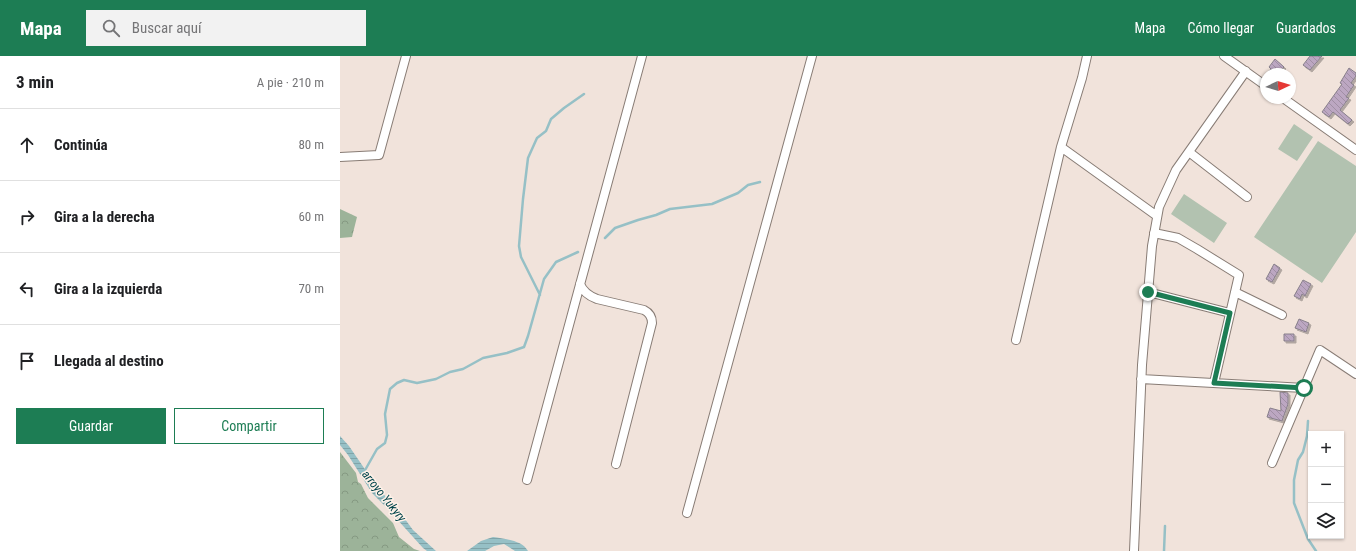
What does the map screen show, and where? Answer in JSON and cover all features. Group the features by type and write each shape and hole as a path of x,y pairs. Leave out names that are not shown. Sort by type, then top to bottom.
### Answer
{"street":[{"path":"340,157 379,155 406,56"},
{"path":"528,480 642,56"},
{"path":"686,513 812,56"},
{"path":"1016,340 1061,146 1082,78 1087,56"},
{"path":"1224,56 1260,82"},
{"path":"1134,551 1141,379 1154,233 1159,207 1176,170 1246,71"},
{"path":"1291,104 1356,150"},
{"path":"1061,146 1157,216"},
{"path":"1189,152 1247,197"},
{"path":"1154,233 1178,238 1238,275 1214,383"},
{"path":"580,284 583,290 596,299 644,310 648,312 651,317 652,324 616,464"},
{"path":"1148,292 1230,313"},
{"path":"1235,292 1282,316"},
{"path":"1272,463 1320,350 1356,374"},
{"path":"1141,379 1304,388"}],"green space":[{"path":"1294,124 1313,137 1297,161 1278,149"},
{"path":"1318,141 1356,166 1356,232 1322,283 1254,237"},
{"path":"1184,194 1227,223 1214,243 1171,214"},
{"path":"340,209 357,217 352,237 340,238"},
{"path":"340,452 356,473 358,482 361,484 368,498 393,523 399,537 414,549 420,551 340,551"}],"water":[{"name":"arroyo Yukyry","path":"340,436 349,446 375,484 386,497 391,500 413,530 436,551 427,551 423,548 372,493 340,445"},
{"path":"493,537 508,539 522,544 528,551 515,551 504,544 494,546 485,551 467,551 481,541"}],"building":[{"path":"1310,56 1322,56 1310,70 1303,65"},
{"path":"1275,59 1284,67 1270,68 1269,67"},
{"path":"1349,68 1356,73 1356,76 1351,83 1354,85 1346,97 1349,98 1340,110 1352,120 1348,124 1333,112 1329,117 1322,112 1342,84 1340,83"},
{"path":"1274,264 1280,268 1272,282 1266,279"},
{"path":"1303,280 1311,284 1305,296 1302,294 1300,299 1294,296"},
{"path":"1299,319 1309,323 1306,332 1295,328"},
{"path":"1284,334 1294,334 1294,341 1284,341"},
{"path":"1280,392 1288,393 1288,404 1282,421 1267,417 1270,408 1281,411"}],"waterway":[{"path":"540,295 521,257 519,246 528,158 537,138 546,131 551,119 584,94"},
{"path":"605,238 615,228 670,209 712,204 738,193 748,185 760,182"},
{"name":"arroyo Yukyry","path":"364,472 377,449 385,443 387,435 385,414 390,389 397,383 404,380 417,383 436,379 450,372 463,369 483,358 507,353 524,347 544,279 556,262 578,252"},
{"path":"1308,421 1307,436 1303,452 1298,460 1294,480 1294,503 1308,539 1316,551"},
{"path":"1164,551 1165,526"}],"route":[{"path":"1148,292 1230,313 1214,383 1304,388"}]}
